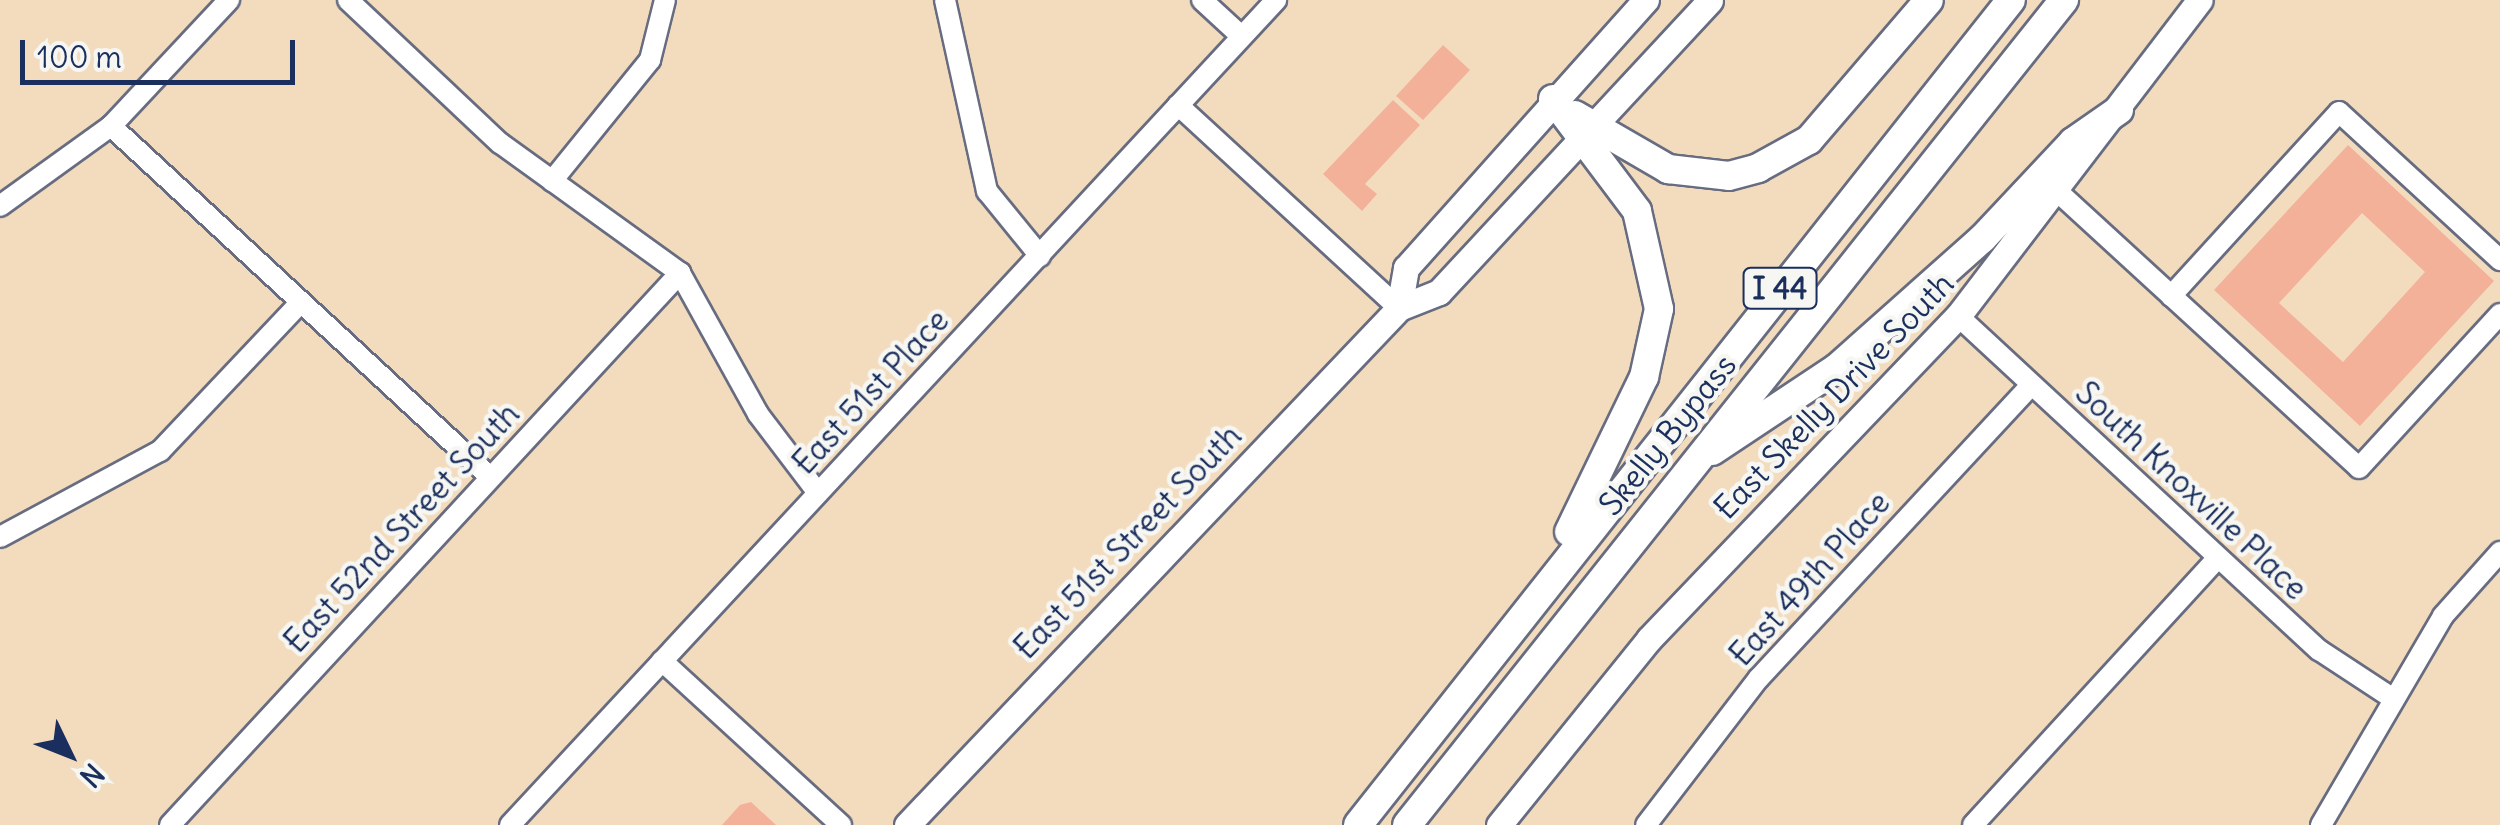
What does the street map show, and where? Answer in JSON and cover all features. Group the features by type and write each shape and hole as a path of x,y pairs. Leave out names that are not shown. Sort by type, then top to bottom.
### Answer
{"highway":[{"path":"1587,132 1668,169 1728,176 1758,168 1809,140 1929,0"},
{"name":"Skelly Bypass","path":"1358,825 1548,575 2011,0"},
{"name":"Skelly Bypass","path":"1407,825 1686,468 2064,0"},
{"path":"1548,575 1644,377 1659,308 1637,211 1587,132 1553,99"},
{"path":"1686,468 1836,368 1982,239 2072,142 2120,110"}],"main road":[{"name":"East 51st Street South","path":"1399,308 1406,268 1553,99 1646,0"},
{"name":"East 51st Street South","path":"908,825 1399,308 1439,292 1710,0"},
{"name":"East Skelly Drive South","path":"1500,825 1649,639 1958,316 2058,192 2200,0"}],"street":[{"path":"0,206 111,126 228,0"},
{"path":"348,0 500,144 680,273 758,414 818,493"},
{"path":"552,181 664,34 665,0"},
{"path":"945,0 987,191 1040,256"},
{"path":"1202,0 1242,36"},
{"name":"East 51st Place","path":"510,825 1276,0"},
{"path":"1178,104 1399,308"},
{"path":"2171,296 2339,112 2500,260"},
{"path":"111,126 488,476"},
{"path":"2058,192 2359,468 2500,314"},
{"name":"East 52nd Street South","path":"170,825 488,476 680,273"},
{"path":"0,537 160,452 301,302"},
{"name":"South Knoxville Place","path":"1958,316 2319,650 2392,698"},
{"name":"East 49th Place","path":"1646,825 1759,678 2031,385"},
{"path":"2320,825 2443,616 2500,552"},
{"path":"1974,825 2218,558"},
{"path":"662,661 841,825"}],"building":[{"path":"1443,45 1470,70 1423,120 1396,96"},
{"path":"1393,100 1420,125 1365,184 1377,194 1362,211 1323,174"},
{"path":"2348,145 2494,281 2360,426 2214,290","holes":["2362,213 2425,272 2343,362 2279,303"]},
{"path":"751,802 776,825 722,825 740,805"}]}
